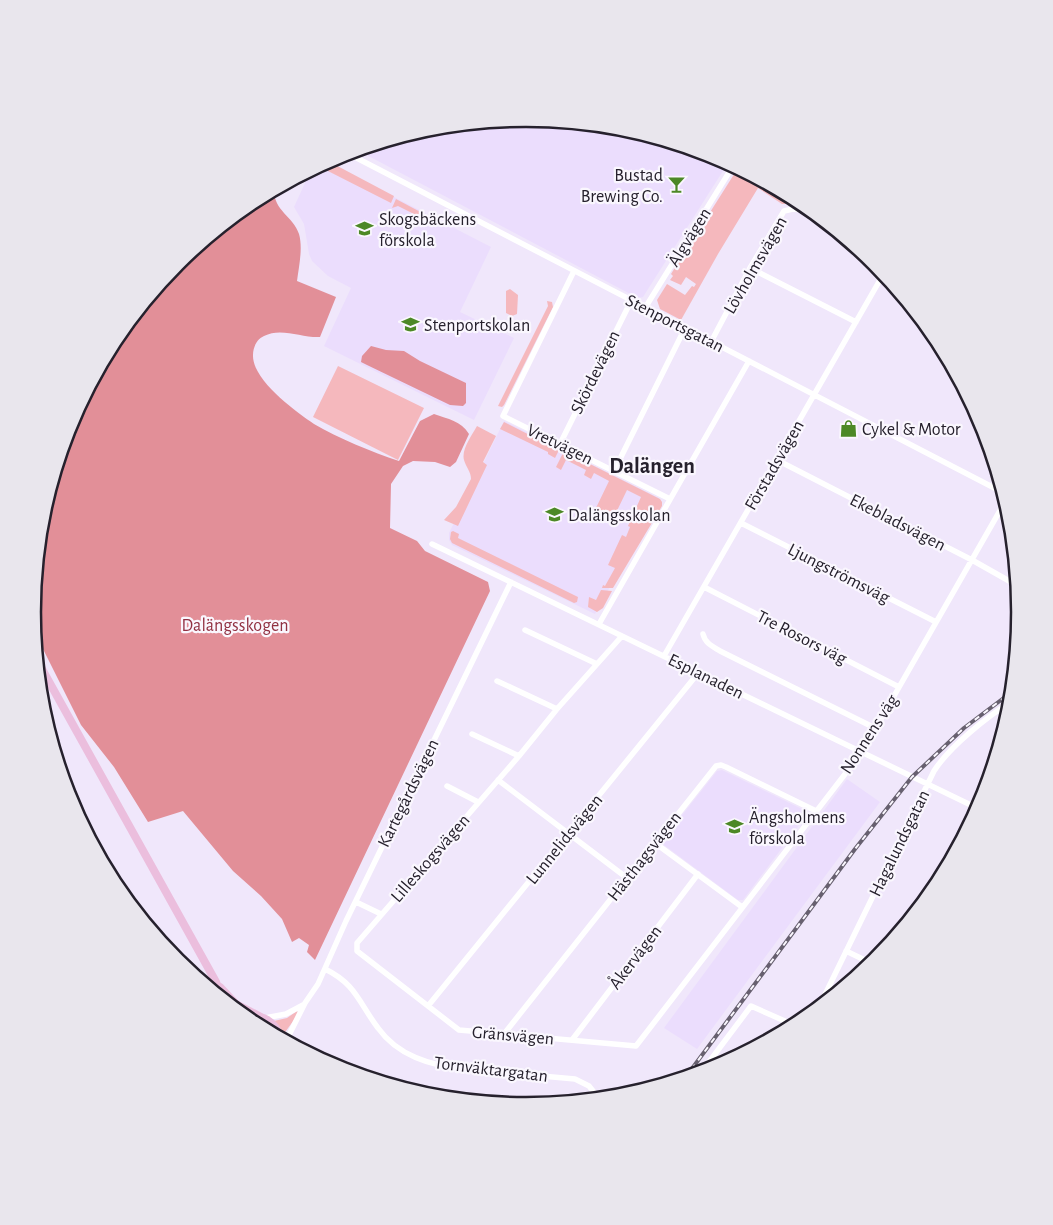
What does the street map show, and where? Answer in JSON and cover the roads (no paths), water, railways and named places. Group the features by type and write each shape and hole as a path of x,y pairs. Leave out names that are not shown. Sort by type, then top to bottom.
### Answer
{"main road":[{"path":"45,674 217,986"},
{"path":"216,982 225,992"},
{"path":"249,1010 263,1017 275,1027"},
{"path":"258,1017 263,1017"}],"street":[{"name":"Stenportsgatan","path":"357,158 995,489"},
{"name":"Älgvägen","path":"645,308 729,172"},
{"name":"Lövholmsvägen","path":"712,342 750,268 784,211 797,209"},
{"path":"750,268 856,322"},
{"name":"Vretvägen","path":"574,271 503,416 670,499"},
{"name":"Förstadsvägen","path":"664,656 880,280"},
{"name":"Skördevägen","path":"560,444 631,301"},
{"path":"614,471 685,328"},
{"path":"599,624 749,361"},
{"name":"Ekebladsvägen","path":"777,460 972,560 1011,582"},
{"name":"Nonnens väg","path":"635,1047 862,752 1000,510"},
{"name":"Ljungströmsväg","path":"741,523 936,622"},
{"name":"Esplanaden","path":"432,544 972,805"},
{"name":"Kartegårdsvägen","path":"289,1036 305,1003 318,984 511,582"},
{"name":"Tre Rosors väg","path":"704,586 900,687"},
{"path":"525,630 597,664"},
{"path":"703,634 704,640 720,652 875,728"},
{"name":"Lilleskogsvägen","path":"358,951 356,943 622,636"},
{"name":"Lunnelidsvägen","path":"428,1006 699,672"},
{"path":"497,681 557,709"},
{"name":"Hagalundsgatan","path":"825,994 934,771 945,757 973,731 1001,710"},
{"path":"472,734 518,756"},
{"name":"Hästhagsvägen","path":"504,1034 718,765 726,767 816,811"},
{"path":"498,780 627,878"},
{"name":"Lilleskogsvägen","path":"447,786 478,802"},
{"path":"655,843 742,907"},
{"name":"Åkervägen","path":"572,1040 698,874"},
{"name":"Lilleskogsvägen","path":"356,902 381,914"},
{"name":"Gränsvägen","path":"358,951 459,1030 635,1047"},
{"path":"846,951 865,960"},
{"name":"Tornväktargatan","path":"325,968 333,972 352,988 385,1036 394,1045 418,1059 445,1067 575,1079 589,1086 595,1093"},
{"name":"Kartegårdsvägen","path":"263,1017 286,1014 305,1003"},
{"path":"709,1062 751,1006 787,1022"}],"railway":[{"path":"692,1068 855,849 912,777 964,728 1004,698"}],"place":[{"name":"Bustad Brewing Co.","path":"677,185"},
{"name":"Skogsbäckens förskola","path":"365,229"},
{"name":"Stenportskolan","path":"410,325"},
{"name":"Cykel & Motor","path":"848,429"},
{"name":"Dalängsskolan","path":"554,515"},
{"name":"Ängsholmens förskola","path":"735,827"}],"district":[{"name":"Dalängen","path":"652,465"}],"park label":[{"name":"Dalängsskogen","path":"235,625"}]}
